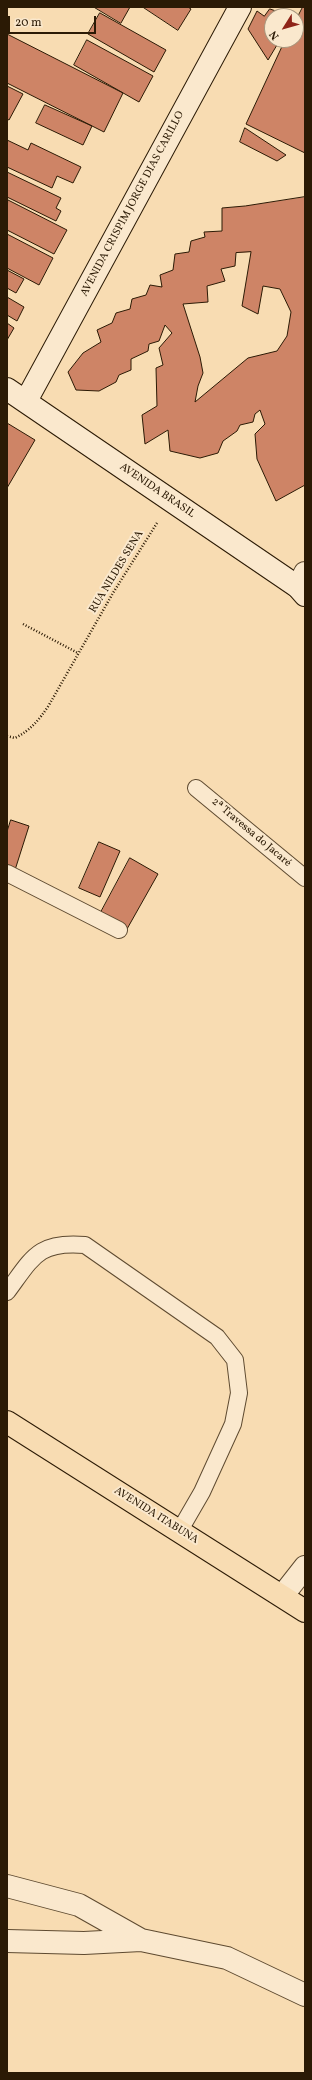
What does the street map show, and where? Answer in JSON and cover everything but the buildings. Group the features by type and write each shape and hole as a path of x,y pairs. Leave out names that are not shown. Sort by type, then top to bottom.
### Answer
{"main road":[{"name":"AVENIDA ITABUNA","path":"7,1422 305,1610"}],"street":[{"name":"AVENIDA CRISPIM JORGE DIAS CARILLO","path":"26,401 240,7"},
{"name":"AVENIDA BRASIL","path":"7,389 171,500 303,585"},
{"path":"283,1595 305,1567"},
{"path":"7,1886 79,1905 141,1940"},
{"path":"7,1941 84,1943 141,1940 227,1958 305,1995"}],"lane":[{"name":"2ª Travessa do Jacaré","path":"196,788 305,878"},
{"path":"7,873 119,930"},
{"path":"7,1292 34,1255 51,1246 67,1244 85,1245 217,1337 235,1360 239,1393 233,1424 202,1492 180,1530"}],"path":[{"name":"RUA NILDES SENA","path":"7,736 14,738 28,732 49,705 113,593 171,500"},
{"path":"23,624 78,653"}]}
